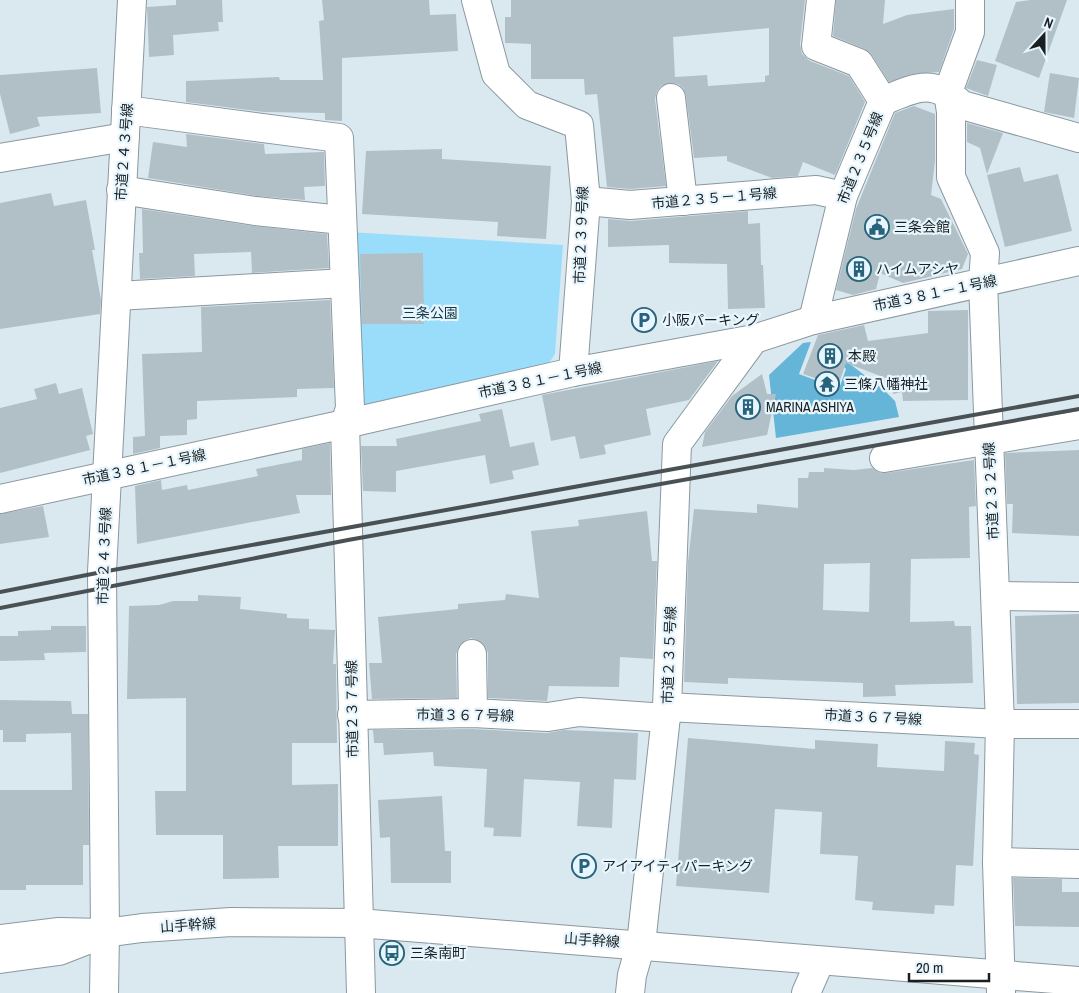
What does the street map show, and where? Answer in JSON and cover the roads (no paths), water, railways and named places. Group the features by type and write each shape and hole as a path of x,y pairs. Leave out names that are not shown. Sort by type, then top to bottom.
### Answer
{"street":[{"name":"市道２４３号線","path":"104,993 102,588 132,0"},
{"name":"市道２３９号線","path":"476,0 496,74 527,105 579,125 586,201 573,372"},
{"name":"市道２３５号線","path":"813,320 843,196 883,101 859,63 816,46 821,0"},
{"name":"市道２３２号線","path":"970,0 970,32 948,92 951,112 951,176 985,253 983,282 1000,724 997,862 1001,984"},
{"path":"883,101 919,87 948,92 962,106 1079,138"},
{"path":"671,98 683,201"},
{"name":"市道２３７号線","path":"126,110 339,138 350,408 345,424 360,993"},
{"path":"0,158 125,137"},
{"path":"121,190 255,211 342,220"},
{"name":"市道２３５－１号線","path":"586,201 630,205 816,190 843,196"},
{"name":"市道３８１－１号線","path":"0,499 573,372 754,339 813,320 1079,261"},
{"path":"117,296 345,283"},
{"name":"市道２３５号線","path":"630,993 632,975 641,944 667,713 676,444 754,339"},
{"path":"884,458 1079,425"},
{"path":"996,596 1079,597"},
{"path":"472,654 473,713"},
{"name":"市道３６７号線","path":"352,715 473,713 548,717 579,712 667,713 1000,724 1079,724"},
{"path":"997,862 1079,864"},
{"name":"山手幹線","path":"0,939 59,932 105,933 142,928 231,922 358,923 641,944 820,961 1001,984 1079,981"},
{"name":"山手幹線","path":"0,959 59,952 105,933"},
{"path":"806,993 820,961"}],"railway":[{"path":"0,592 1079,396"},
{"path":"0,608 348,540 1079,409"}],"place":[{"name":"三条会館","path":"877,227"},
{"name":"ハイムアシヤ","path":"859,269"},
{"name":"小阪パーキング","path":"644,320"},
{"name":"本殿","path":"830,356"},
{"name":"三條八幡神社","path":"827,384"},
{"name":"MARINA ASHIYA","path":"748,407"},
{"name":"アイアイティパーキング","path":"584,866"},
{"name":"三条南町","path":"392,953"}],"park label":[{"name":"三条公園","path":"430,313"}]}
